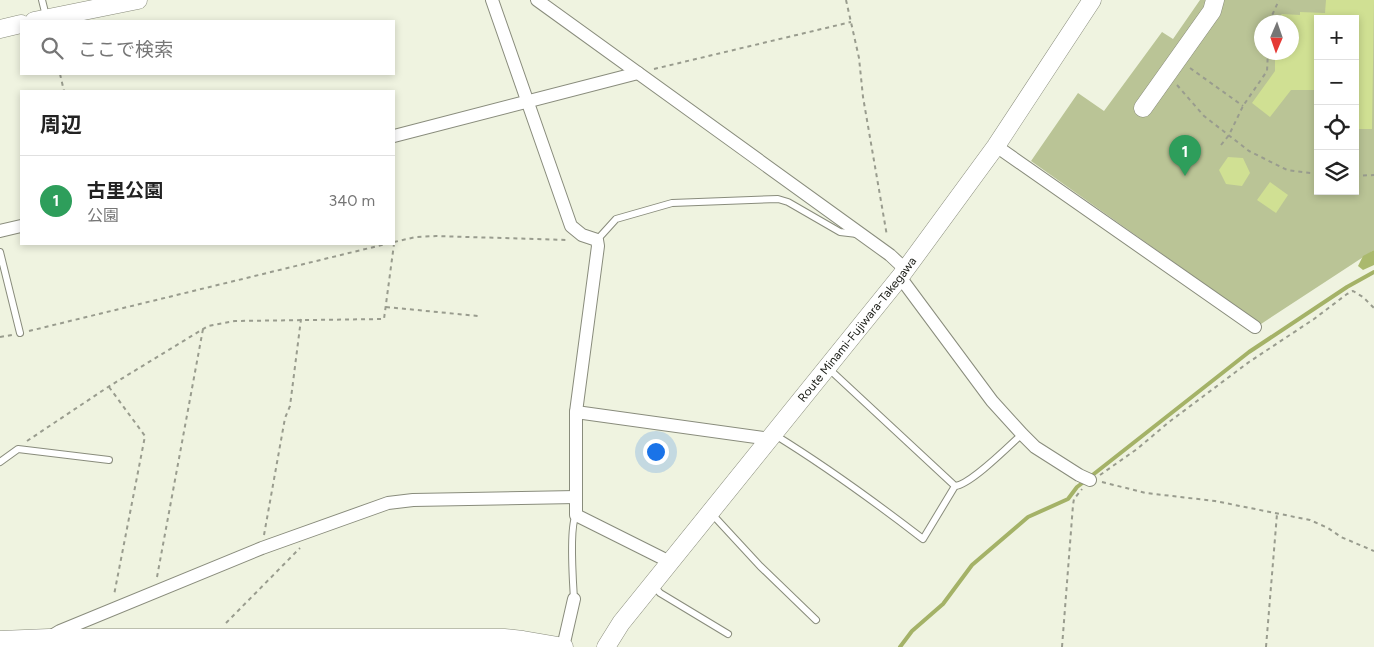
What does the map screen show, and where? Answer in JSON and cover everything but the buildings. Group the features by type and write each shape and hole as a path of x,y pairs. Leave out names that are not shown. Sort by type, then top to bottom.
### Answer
{"street":[{"path":"39,17 138,0"},
{"path":"492,0 571,226 582,236 597,240 598,246 576,412 576,515 670,562"},
{"path":"537,0 890,255 992,401 1035,447 1086,479"},
{"name":"Route Minami-Fujiwara-Takegawa","path":"610,645 621,623 903,273 996,146 1092,0"},
{"path":"1143,108 1212,10 1214,0"},
{"path":"0,29 20,24"},
{"path":"395,136 638,73"},
{"path":"996,146 1255,327"},
{"path":"0,231 20,226"},
{"path":"576,412 772,437"},
{"path":"48,638 60,631 155,591 262,548 388,503 413,500 576,497"},
{"path":"0,640 48,638 217,643 466,643 514,638 563,647 574,599"}],"lane":[{"path":"39,17 42,0"},
{"path":"597,240 616,219 672,203 778,200 788,202 840,232 860,235"},
{"path":"0,252 20,333"},
{"path":"828,367 955,486"},
{"path":"772,437 822,464 923,539 955,486 970,480 1022,434"},
{"path":"0,462 18,449 109,460"},
{"path":"710,512 760,566 816,620"},
{"path":"574,599 573,544 576,515"},
{"path":"652,584 660,593 728,634"}],"path":[{"path":"846,0 859,58 863,98 890,255"},
{"path":"1272,15 1279,0"},
{"path":"638,73 851,22"},
{"path":"1221,145 1229,135 1243,106 1267,71 1268,60"},
{"path":"1186,65 1243,106"},
{"path":"60,75 64,90"},
{"path":"1174,82 1204,116 1249,151 1287,170 1314,173"},
{"path":"1359,176 1374,174"},
{"path":"395,243 416,237 436,236 575,240 582,236"},
{"path":"0,338 382,245"},
{"path":"18,449 36,434 108,387 208,326 235,320 384,319 394,245"},
{"path":"1374,308 1353,291 1347,294 1314,320 1235,372 1094,480 1146,493 1215,501 1310,520 1328,528 1341,537 1374,551"},
{"path":"386,307 478,316"},
{"path":"262,548 285,418 290,406 301,319"},
{"path":"155,591 203,329"},
{"path":"108,387 145,436 110,610"},
{"path":"1062,647 1073,505 1076,495 1086,479"},
{"path":"1266,647 1277,514"},
{"path":"217,643 224,625 300,548"}],"green space":[{"path":"1200,0 1374,0 1374,250 1261,324 1031,161 1078,93 1104,111 1162,32 1173,39"},
{"path":"1374,250 1374,265 1363,270 1358,266 1363,256"}],"waterway":[{"path":"1090,477 1249,352 1347,287 1374,272"},
{"path":"900,647 912,631 943,604 972,565 1028,517 1068,499 1077,487 1085,481"}],"place":[{"name":"古里公園","path":"1185,176"}]}
